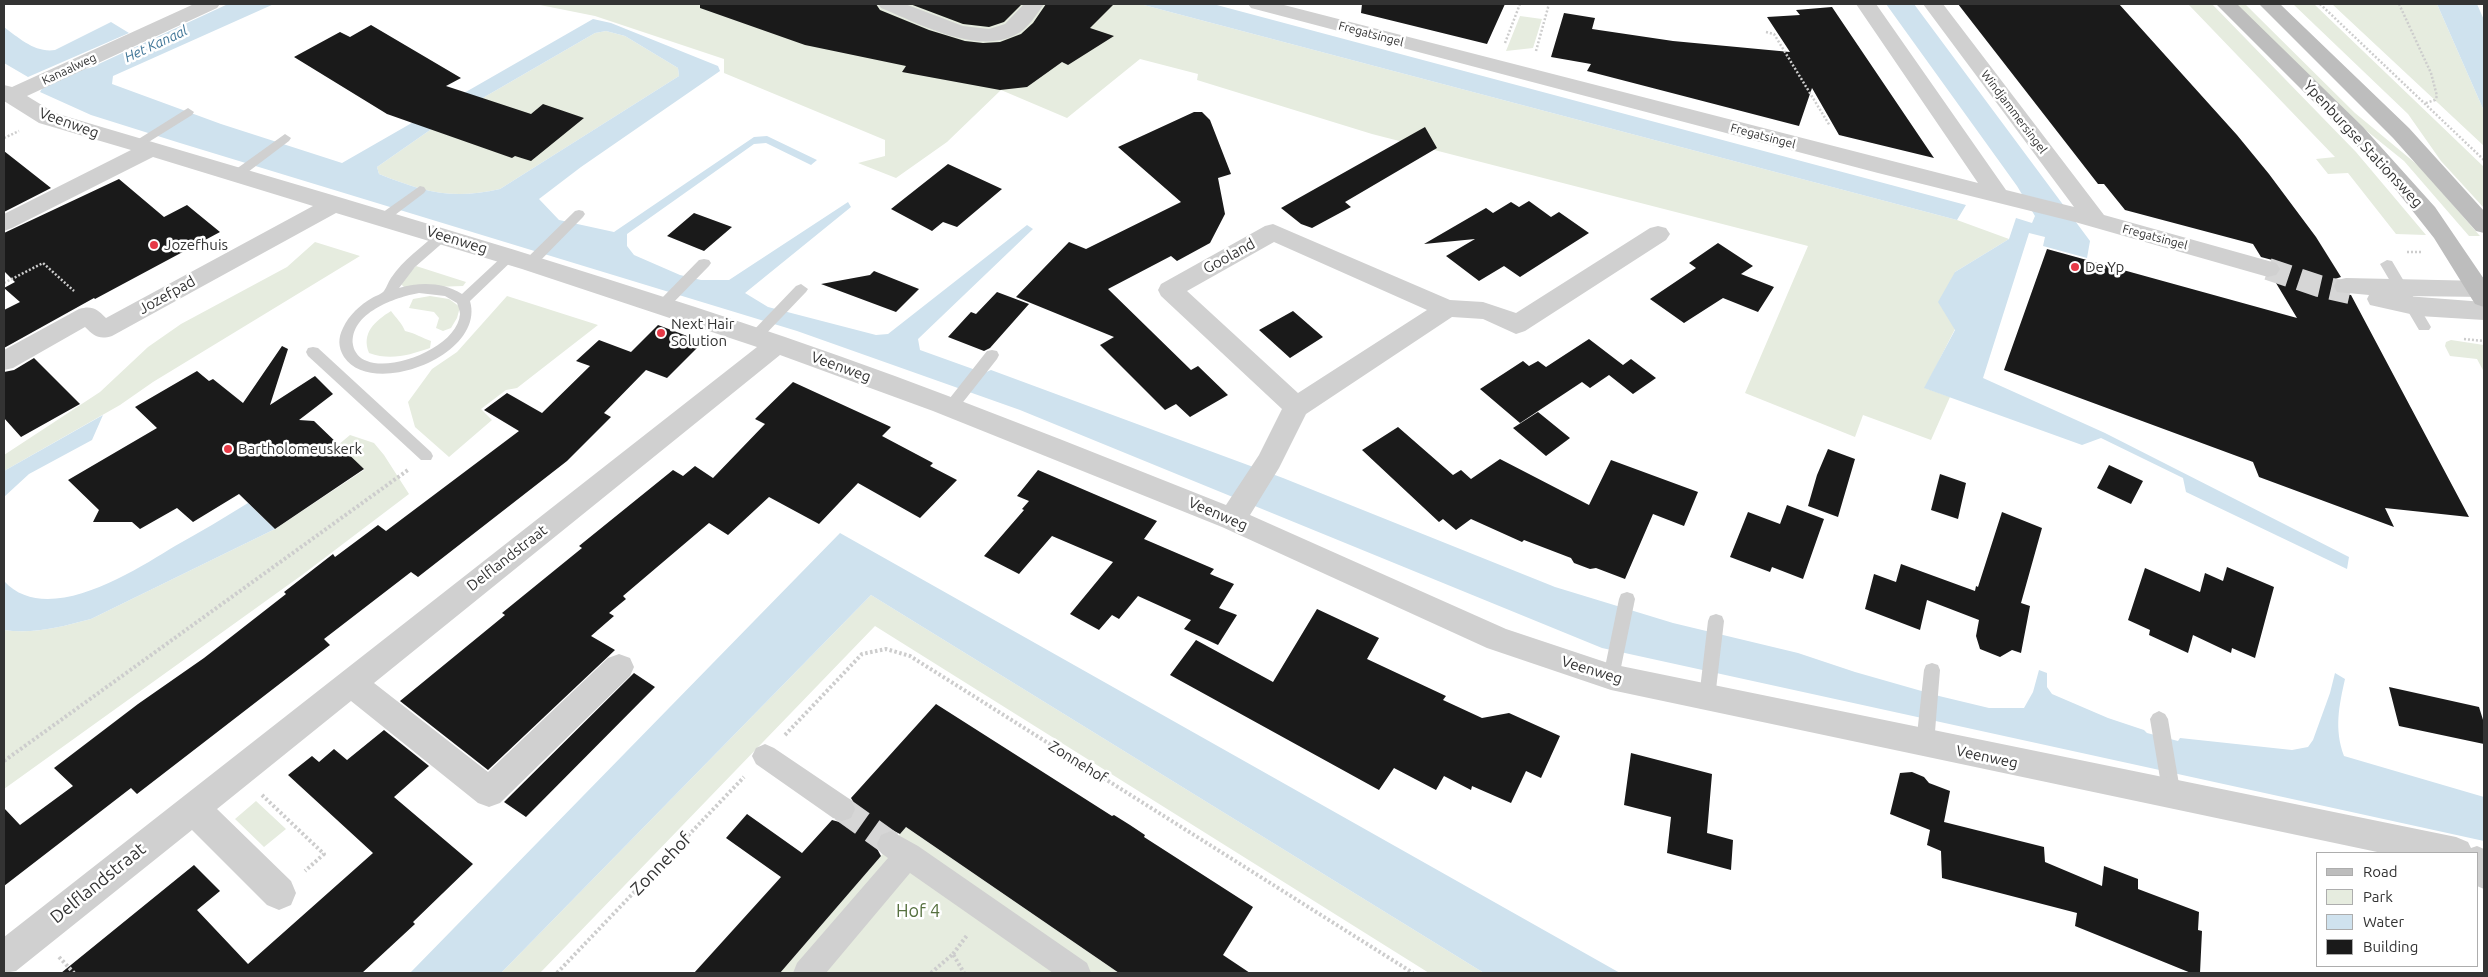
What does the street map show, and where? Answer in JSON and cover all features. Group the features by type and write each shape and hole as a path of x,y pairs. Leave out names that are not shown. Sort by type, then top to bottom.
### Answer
{"main road":[{"name":"Ypenburgse Stationsweg","path":"2226,4 2358,136 2426,212 2456,251 2483,296"},
{"name":"Ypenburgse Stationsweg","path":"2269,4 2401,133 2484,225"}],"street":[{"name":"Kanaalweg","path":"7,94 210,4"},
{"path":"888,4 960,31 984,34 1004,33 1017,25 1034,4"},
{"name":"Fregatsingel","path":"1258,4 1878,166 1997,194 2022,203 2086,218 2268,269"},
{"path":"1866,4 1997,194"},
{"name":"Windjammersingel","path":"1934,4 2086,218"},
{"name":"Veenweg","path":"7,94 47,118 442,236 663,305 951,407 1235,513 1498,639 1611,678 2172,796 2451,852"},
{"path":"4,223 142,147"},
{"name":"Jozefpad","path":"88,315 103,330 334,204"},
{"name":"Gooland","path":"1296,407 1170,290 1273,232 1447,308 1474,307 1499,314 1516,325 1658,234"},
{"path":"2348,289 2407,296 2483,296"},
{"path":"1235,513 1269,461 1296,407 1447,308"},
{"path":"4,361 88,315"},
{"name":"Delflandstraat","path":"4,959 351,683 766,341"},
{"path":"351,683 489,792 619,667"},
{"path":"765,756 842,809"},
{"path":"193,808 279,893"},
{"path":"807,973 900,849 1077,973"}],"lane":[{"path":"142,147 188,112"},
{"path":"236,175 285,138"},
{"path":"382,218 420,190"},
{"path":"463,300 520,260 579,214"},
{"path":"390,296 390,289 400,276 442,236"},
{"path":"663,305 704,263"},
{"path":"2386,264 2424,327"},
{"path":"419,288 435,288 449,291 463,300 466,307 466,320 460,333 448,346 430,357 410,365 390,369 371,368 356,362 347,353 345,341 349,327 360,314 376,302 419,288"},
{"path":"766,341 802,290"},
{"path":"314,352 426,456"},
{"path":"951,407 992,355"},
{"path":"339,374 356,362"},
{"path":"1611,678 1627,599"},
{"path":"1708,698 1716,622"},
{"path":"1925,744 1932,670"},
{"path":"2159,719 2172,796"}],"path":[{"path":"1496,67 1520,4"},
{"path":"1529,75 1549,4"},
{"path":"2320,4 2484,160"},
{"path":"2399,4 2432,73 2437,96 2435,100 2425,103"},
{"path":"1766,32 1774,34 1834,133"},
{"path":"2386,264 2395,256 2405,252 2456,251"},
{"path":"4,283 43,263 89,305 88,315"},
{"path":"4,761 426,456"},
{"name":"Zonnehof","path":"557,973 862,654 877,648 891,648 918,661 1407,972 1413,973"},
{"path":"237,773 324,854 279,893"},
{"path":"931,973 954,954 964,973"}],"green space":[{"path":"535,4 1140,4 1957,220 2009,239 1955,272 1955,329 1925,388 1950,397 1931,440 1863,415 1855,437 1745,393 1808,246 1372,134 1197,80 1198,74 1140,59 1067,118 1001,90 947,142 896,178 858,163 885,156 885,140 724,73 724,59 595,16"},
{"path":"2188,4 2212,4 2356,152 2426,235 2396,234 2348,173 2328,174 2316,159 2335,157"},
{"path":"2236,4 2245,4 2355,113 2420,167 2480,236 2469,236 2404,161 2347,115"},
{"path":"2293,4 2314,4 2484,167 2484,208 2441,161 2408,114"},
{"path":"2332,4 2437,4 2484,111 2484,146"},
{"path":"1520,16 1542,19 1533,48 1506,51"},
{"path":"606,31 625,36 678,68 679,76 500,189 467,194 452,194 424,190 379,174 377,167 443,121 595,33"},
{"path":"315,242 360,256 153,382 120,405 4,471 4,455 100,392 148,347 181,324 287,267"},
{"path":"416,266 466,282 463,286 405,288 400,283"},
{"path":"430,296 449,299 460,307 457,318 451,328 443,331 436,328 439,318 434,312 409,308 413,299"},
{"path":"507,296 598,325 517,388 506,390 481,409 492,420 449,457 415,427 408,402 432,369 457,352"},
{"path":"391,311 405,331 431,341 430,348 407,355 392,357 369,353 367,339 371,328"},
{"path":"2451,340 2484,345 2484,372 2477,359 2450,356 2445,346 2446,342"},
{"path":"350,435 374,443 409,494 302,575 4,789 4,630 37,630 91,619 275,529 364,470 338,445"},
{"path":"871,595 1484,973 1429,973 875,626 540,973 501,973"},
{"path":"256,801 286,829 264,847 235,819"},
{"name":"Hof 4","path":"906,827 1119,973 780,973"}],"water":[{"name":"Het Kanaal","path":"228,4 274,4 113,76 112,84 221,124 342,163 593,19 611,23 718,66 720,71 581,167 539,199 559,220 614,232 754,137 767,136 817,160 811,165 766,143 754,144 627,234 627,246 634,255 680,275 701,280 729,280 848,202 851,207 745,293 768,307 876,335 888,334 1027,225 1033,229 918,339 920,350 984,373 991,370 1283,478 1555,587 1673,623 1798,653 1855,672 1989,708 2024,708 2033,692 2039,670 2047,673 2047,687 2052,694 2108,718 2144,730 2147,733 2178,741 2180,738 2292,750 2308,747 2313,740 2335,673 2345,679 2339,708 2338,727 2344,756 2484,797 2484,841 1602,648 1020,410 797,331 91,115 40,92 43,87 76,70 90,68","holes":["606,31 625,36 678,68 679,76 500,189 467,194 452,194 424,190 379,174 377,167 443,121 595,33"]},
{"path":"1140,4 1213,4 1966,205 1957,220"},
{"path":"1886,4 1914,4 2090,241 2087,258 2043,246 2045,237 2029,233 1983,378 2105,433 2349,557 2347,569 2186,492 2183,478 2101,438 2082,445 1924,388 1955,330 1938,302 1955,272 2009,239 2016,218 2032,223 2035,216 2017,186"},
{"path":"2437,4 2477,4 2484,20 2484,111"},
{"path":"111,22 129,33 28,77 4,63 4,27 34,47 55,50"},
{"path":"103,415 92,440 29,474 4,497 4,471"},
{"path":"248,503 275,529 91,619 37,630 4,630 4,581 22,594 43,599 66,597 90,590 137,569"},
{"path":"840,533 1620,973 1484,973 871,595 501,973 410,973"}],"building":[{"path":"700,4 876,4 880,10 929,30 965,41 983,43 1000,42 1021,34 1033,23 1046,4 1114,4 1090,28 1114,36 1068,65 1062,62 1027,87 1000,90 902,72 906,66 805,45 700,8"},
{"path":"910,4 1022,4 1004,22 989,27 963,24"},
{"path":"1362,4 1505,4 1487,44 1361,13"},
{"name":"De Yp","path":"1958,4 2119,4 2237,135 2316,237 2341,277 2335,279 2332,285 2335,293 2351,295 2469,517 2385,508 2394,527 2259,477 2253,462 2004,370 2047,249 2297,318 2273,278 2278,276 2282,268 2276,261 2261,257 2253,244 2125,210 2104,184 2098,184"},
{"path":"1832,7 1934,158 1839,135 1812,88 1799,126 1587,71 1591,64 1551,57 1564,13 1595,18 1592,29 1673,41 1790,52 1767,17 1800,15 1796,10"},
{"path":"371,25 461,78 446,86 531,114 543,104 584,118 531,161 515,156 512,158 387,114 294,57 340,32 350,37"},
{"path":"1194,112 1202,112 1210,120 1231,174 1218,178 1225,214 1210,243 1177,261 1171,256 1108,289 1191,370 1198,366 1228,395 1190,417 1176,404 1165,410 1100,345 1114,337 1016,297 1069,242 1086,249 1181,202 1118,147"},
{"path":"1425,127 1437,148 1345,202 1351,207 1312,228 1301,224 1281,208"},
{"path":"4,151 51,188 4,212"},
{"path":"948,164 1002,189 957,227 943,222 932,231 891,209"},
{"path":"119,179 164,217 187,205 220,232 4,348 4,310 20,302 4,288 15,282 4,271 4,233"},
{"path":"1529,201 1551,217 1559,212 1589,233 1520,277 1504,266 1479,281 1446,256 1475,239 1424,244 1486,208 1493,213 1511,202 1519,207"},
{"path":"694,213 732,227 704,251 667,236"},
{"path":"1718,243 1753,266 1741,274 1774,287 1758,312 1723,298 1684,323 1650,299 1696,268 1689,263"},
{"path":"874,271 919,289 896,312 821,284 870,275"},
{"path":"997,292 1029,304 990,348 984,351 948,337 971,312 976,314"},
{"path":"1293,311 1323,337 1290,358 1259,330"},
{"path":"658,325 703,342 667,378 646,370 604,413 611,417 567,461 418,577 411,572 324,639 330,645 137,794 131,788 4,886 4,808 20,825 73,786 54,768 138,704 204,658 286,594 284,592 333,554 335,557 378,525 386,531 519,431 484,410 507,393 542,413 590,366 576,361 599,340 631,352"},
{"path":"1589,339 1623,365 1631,359 1656,378 1633,394 1609,375 1590,388 1582,382 1520,423 1480,389 1523,361 1529,366 1538,361 1546,367"},
{"name":"Bartholomeuskerk","path":"282,346 288,349 270,405 315,376 333,394 299,420 314,421 364,469 275,529 239,494 193,522 177,508 140,529 132,522 93,522 99,510 68,480 157,428 135,407 197,371 209,381 213,379 243,403"},
{"path":"34,358 80,404 21,437 4,418 4,372 14,370"},
{"path":"793,382 891,427 882,436 933,463 930,466 957,480 920,518 858,483 819,524 769,497 728,535 709,523 623,596 626,599 609,613 614,616 591,636 615,650 488,770 400,701 505,615 502,613 582,548 579,546 673,470 683,476 695,466 713,478 765,424 755,419"},
{"path":"1538,412 1570,438 1546,456 1513,428"},
{"path":"1398,427 1453,475 1461,470 1471,479 1500,459 1589,505 1611,460 1698,492 1684,526 1653,514 1625,579 1596,568 1590,569 1574,563 1571,558 1524,540 1522,542 1471,519 1456,530 1443,519 1439,522 1362,450"},
{"path":"1828,449 1855,459 1838,517 1808,506 1817,475"},
{"path":"2109,465 2143,481 2131,504 2097,488"},
{"path":"1038,470 1157,521 1144,539 1214,569 1210,574 1234,584 1219,608 1237,615 1218,645 1184,629 1191,620 1138,596 1119,619 1112,615 1099,630 1070,614 1113,562 1052,536 1019,574 984,556 1024,510 1022,509 1029,501 1017,496"},
{"path":"1940,474 1966,483 1958,519 1931,510"},
{"path":"1787,505 1824,519 1803,579 1772,567 1770,572 1730,557 1748,512 1780,524"},
{"path":"2002,512 2042,528 2021,603 2030,606 2021,653 2012,650 2000,657 1980,649 1976,636 1979,620 1927,600 1920,630 1865,609 1874,574 1896,582 1901,564 1975,591 1976,586 1978,587"},
{"path":"2227,567 2274,587 2255,658 2232,648 2231,653 2193,635 2188,653 2149,635 2150,630 2128,620 2145,568 2200,592 2205,573 2223,581"},
{"path":"1317,609 1379,638 1367,659 1446,696 1443,700 1482,718 1509,713 1560,736 1541,778 1526,771 1511,803 1472,786 1471,790 1444,776 1436,790 1394,768 1379,790 1170,675 1196,640 1273,682"},
{"path":"634,673 655,687 526,817 504,802"},
{"path":"2389,687 2479,707 2484,723 2484,744 2399,726"},
{"path":"936,704 1112,816 1114,815 1130,825 1145,835 1144,837 1253,907 1223,955 1250,973 1119,973 906,827 900,834 890,829 879,834 875,845 881,856 780,973 694,973 781,877 726,838 747,814 802,853 832,820 843,823 853,819 857,808 851,798"},
{"path":"384,730 429,766 394,797 473,864 413,922 415,924 362,973 61,973 194,865 220,891 197,910 248,964 373,853 288,775 312,756 319,762 334,749 347,760"},
{"path":"1631,753 1712,774 1707,833 1733,840 1731,870 1667,853 1671,817 1624,805"},
{"path":"1912,772 1924,777 1929,783 1950,791 1944,822 2044,847 2045,862 2102,886 2104,866 2138,879 2138,889 2199,912 2198,930 2202,931 2200,973 2191,973 2075,926 2077,913 1942,878 1941,851 1927,845 1930,830 1890,814 1900,773"}],"tunnel":[{"path":"2268,269 2319,286 2350,293"},
{"path":"842,809 891,844"}],"place":[{"name":"Jozefhuis","path":"154,245"},
{"name":"De Yp","path":"2075,267"},
{"name":"Next Hair Solution","path":"661,333"},
{"name":"Bartholomeuskerk","path":"228,449"}]}
